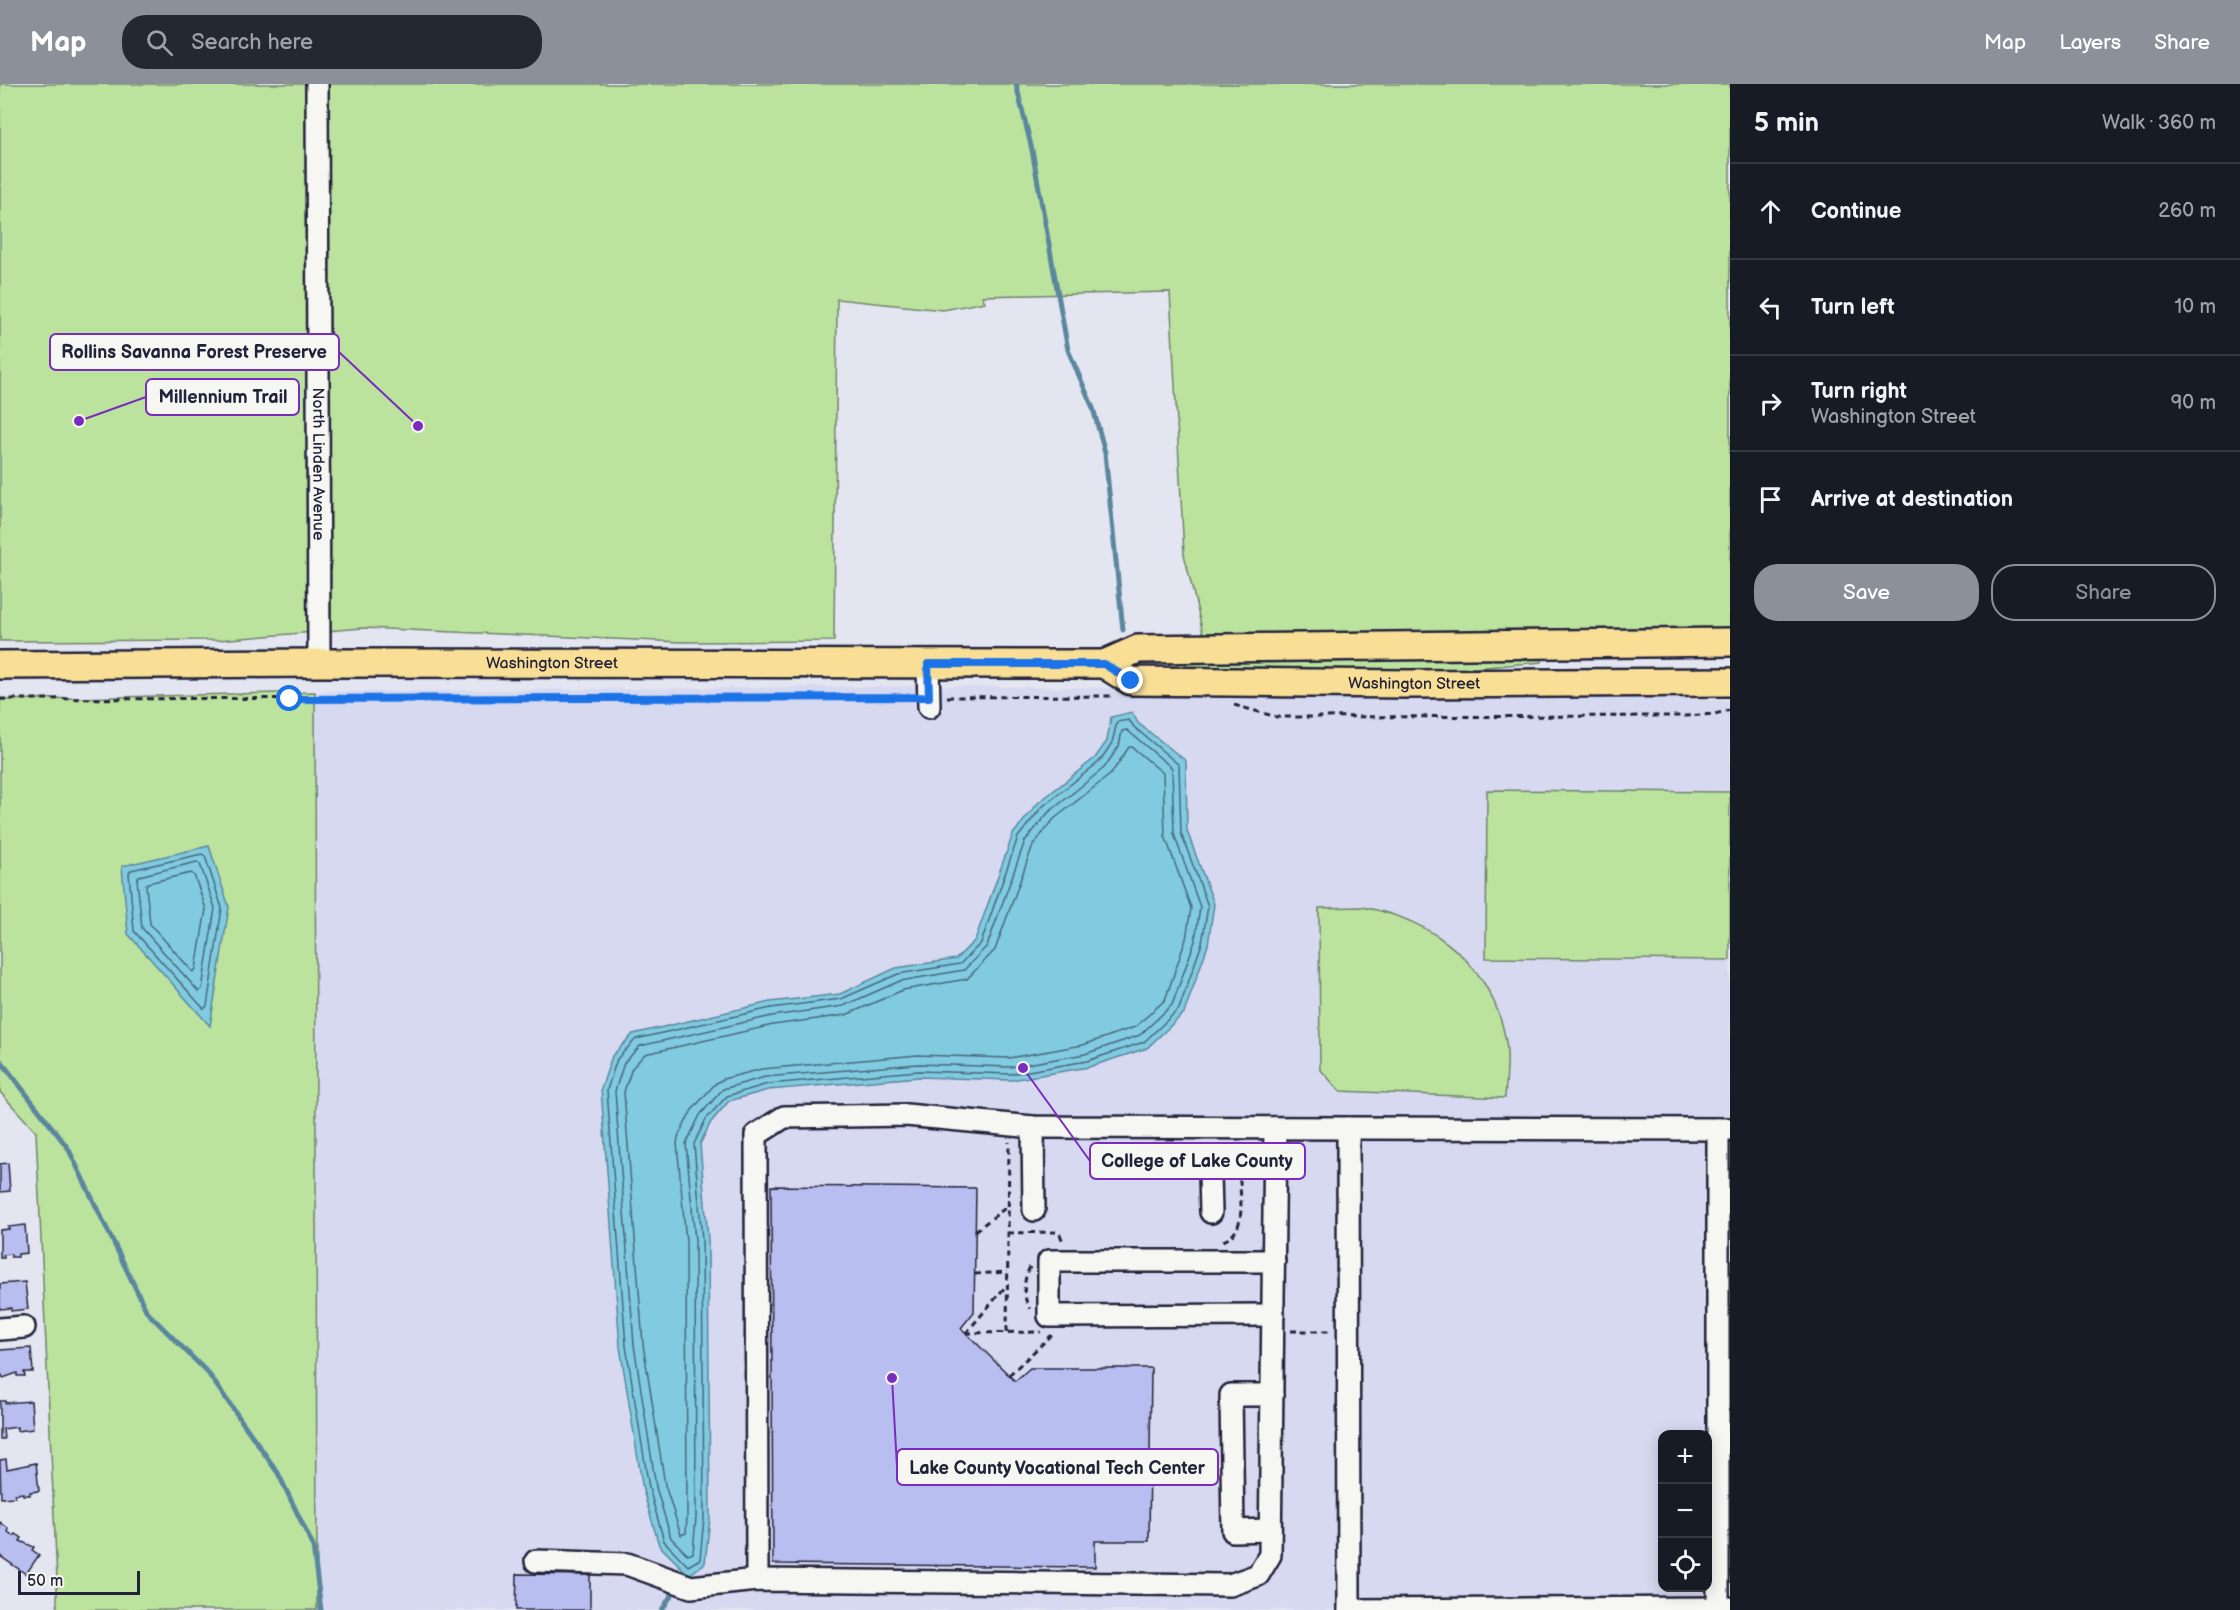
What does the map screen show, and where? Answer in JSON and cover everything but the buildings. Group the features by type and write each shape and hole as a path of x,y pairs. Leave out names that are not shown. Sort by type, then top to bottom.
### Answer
{"main road":[{"name":"Washington Street","path":"0,665 1104,664 1138,649 1730,642"},
{"name":"Washington Street","path":"1104,664 1131,681 1397,684 1730,682"}],"street":[{"name":"North Linden Avenue","path":"317,84 319,663"},
{"path":"928,664 929,702"},
{"path":"757,1580 756,1135 784,1117 906,1115 1033,1126 1724,1129 1722,1608 1350,1610 1348,1128"},
{"path":"1033,1126 1034,1210"},
{"path":"536,1561 627,1564 691,1587 757,1580 1230,1585 1258,1575 1270,1555 1275,1128"},
{"path":"1210,1174 1211,1212"},
{"path":"1273,1315 1049,1316 1049,1262 1274,1261"},
{"path":"0,1329 24,1327"},
{"path":"1270,1530 1233,1531 1231,1395 1272,1395"}],"path":[{"path":"0,699 929,702 1120,696"},
{"path":"1230,703 1277,717 1686,716 1715,714 1730,710"},
{"path":"1007,1332 1009,1124"},
{"path":"975,1231 1008,1206"},
{"path":"1008,1233 1056,1232 1060,1234 1063,1244"},
{"path":"975,1274 1007,1272"},
{"path":"966,1333 1007,1286"},
{"path":"1009,1376 1055,1332"}],"shaded area":[{"path":"931,686 1516,692 1730,701 1730,1610 317,1610 315,692"}],"green space":[{"path":"0,84 1730,84 1730,630 1204,637 1184,554 1170,292 982,296 985,302 943,310 837,299 834,641 681,642 363,628 218,640 0,641"},
{"path":"1542,654 1542,662 1418,673 1169,670 1169,660"},
{"path":"315,692 317,1610 57,1610 36,1132 0,1092 0,700"},
{"path":"1487,790 1730,792 1730,960 1486,958"},
{"path":"1362,907 1389,913 1436,935 1474,969 1499,1015 1506,1042 1505,1098 1340,1091 1320,1069 1319,908"}],"water":[{"path":"1132,712 1138,723 1186,761 1187,831 1214,904 1208,945 1184,1013 1147,1048 1089,1067 1011,1080 919,1077 768,1090 729,1101 711,1122 700,1144 708,1239 710,1518 705,1563 689,1575 659,1545 643,1490 620,1347 601,1089 612,1056 633,1034 770,1002 840,994 896,968 956,959 975,940 1013,834 1038,803 1095,758 1107,741 1111,717"},
{"path":"209,846 229,907 210,1026 128,934 122,866"}],"waterway":[{"path":"1016,84 1032,150 1068,350 1093,408 1105,453 1123,630"},
{"path":"0,1060 68,1148 147,1312 208,1373 278,1473 313,1546 321,1610"},
{"path":"662,1610 672,1594"}],"place":[{"name":"Millennium Trail","path":"79,421"},
{"name":"Rollins Savanna Forest Preserve","path":"418,426"},
{"name":"College of Lake County","path":"1023,1068"},
{"name":"Lake County Vocational Tech Center","path":"892,1378"}],"route":[{"path":"290,699 929,697 928,664 1104,664 1131,681"}]}
